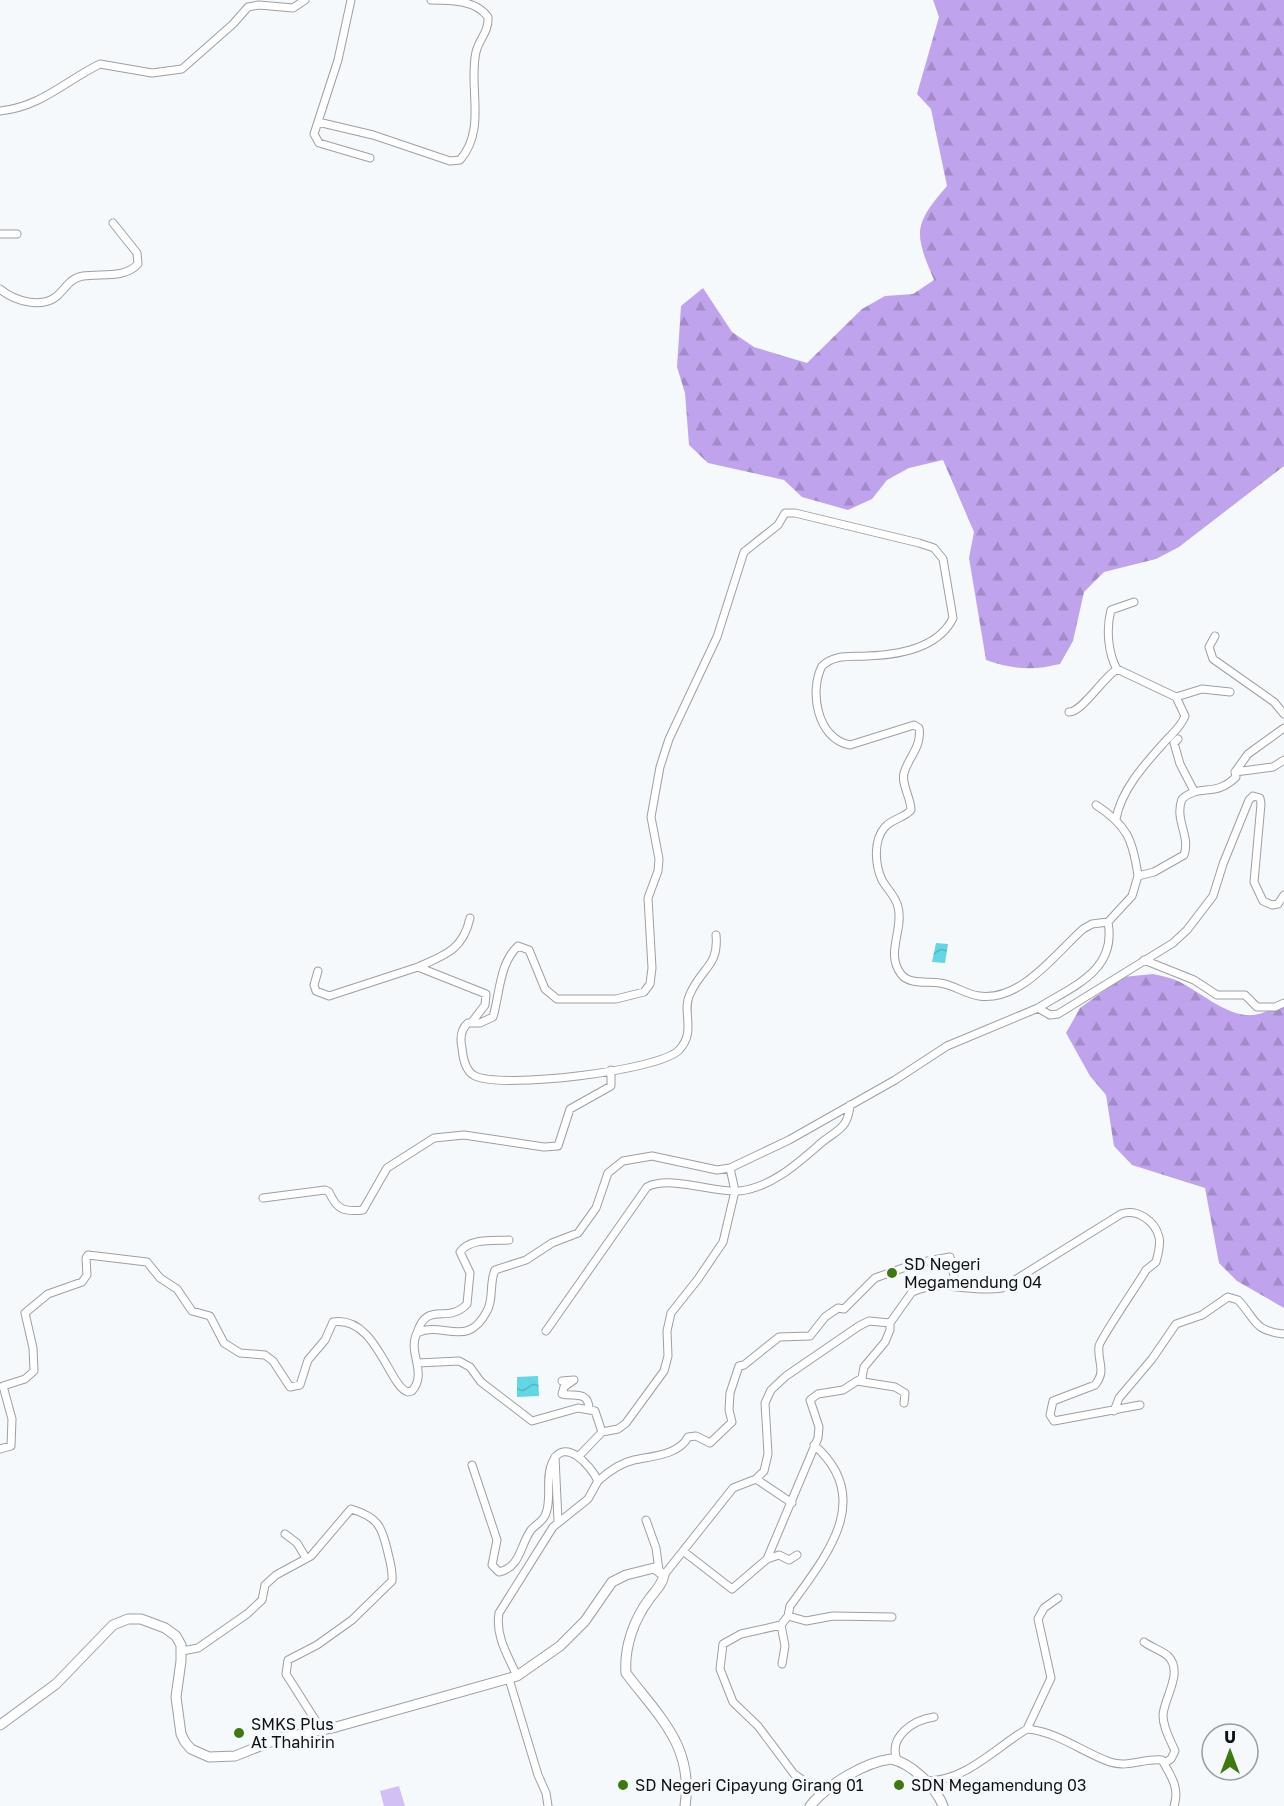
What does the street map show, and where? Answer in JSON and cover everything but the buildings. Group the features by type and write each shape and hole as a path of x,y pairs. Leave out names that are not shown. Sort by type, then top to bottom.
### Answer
{"street":[{"path":"0,111 37,102 100,64 152,73 182,69 233,24 248,7 294,8 305,0"},
{"path":"351,0 338,60 314,135 319,142 370,158"},
{"path":"318,122 373,135 450,161 460,160 469,144 476,111 475,54 485,35 488,17 474,6 454,1 431,0"},
{"path":"0,300 2,291 21,301 48,301 76,278 123,273 134,268 138,264 137,253 113,223"},
{"path":"0,234 17,234"},
{"path":"472,1022 480,1023 493,1017 503,972 509,956 518,946 529,950 544,988 557,999 615,999 634,996 647,988 652,968 648,898 658,867 652,807 660,767 669,739 717,637 744,552 778,525 785,513 795,513 919,543 934,548 943,559 953,618 941,636 920,647 901,652 836,657 822,666 816,684 815,696 823,723 842,744 856,743 914,725 919,728 918,744 904,774 911,810 886,825 879,834 877,847 882,879 899,908 893,956 902,975 909,979 952,985 976,996 996,996 1012,989 1041,970 1083,928 1108,922 1132,896 1138,876 1132,842 1116,819 1096,805"},
{"path":"1116,819 1123,795 1183,722 1185,716 1176,697 1117,669 1110,647 1109,617 1115,607 1134,602"},
{"path":"1215,636 1209,647 1213,659 1274,702 1284,714"},
{"path":"1069,712 1081,708 1103,679 1117,669"},
{"path":"1176,697 1202,689 1230,692"},
{"path":"1138,876 1154,872 1184,855 1186,845 1179,822 1179,807 1182,799 1194,791 1218,790 1236,777 1236,772 1248,754 1284,728"},
{"path":"1178,739 1174,743 1178,757 1194,791"},
{"path":"1236,772 1274,767 1284,760"},
{"path":"1038,1008 1050,1015 1058,1014 1107,986 1173,943 1187,930 1213,896 1223,864 1253,796 1260,798 1262,804 1255,889 1263,901 1272,905 1278,904 1284,895"},
{"path":"318,971 314,985 316,991 329,996 418,968 445,955 460,944 465,937 470,918"},
{"path":"417,1333 432,1329 456,1333 475,1327 489,1308 495,1270 526,1260 552,1243 578,1233 596,1208 608,1173 623,1161 652,1156 717,1170 730,1168 789,1140 947,1046 1038,1008 1088,976 1101,965 1109,945 1108,922"},
{"path":"418,968 486,994 485,1005 462,1031 461,1045 465,1063 473,1075 492,1081 515,1081 611,1070 657,1062 673,1056 682,1048 690,1027 687,999 697,978 712,962 718,951 716,935"},
{"path":"1144,960 1194,980 1217,995 1245,995 1257,1007 1275,1007 1284,1003"},
{"path":"263,1197 325,1190 329,1192 334,1205 344,1211 363,1210 387,1168 428,1141 440,1137 464,1135 544,1147 558,1146 570,1109 611,1086 611,1070"},
{"path":"546,1331 647,1187 662,1183 735,1191 753,1188 796,1165 847,1123 850,1105"},
{"path":"579,1456 602,1431 618,1429 626,1423 664,1371 668,1356 667,1331 671,1313 723,1242 735,1191 730,1168"},
{"path":"767,1559 792,1503 819,1431 810,1400 818,1394 843,1390 862,1378 864,1367 885,1342 890,1323 912,1292 927,1287 956,1286 980,1290 1002,1288 1121,1214 1130,1211 1139,1214 1153,1226 1158,1237 1156,1262 1146,1270 1100,1342 1103,1368 1099,1380 1095,1385 1053,1401 1050,1414 1054,1421 1140,1405"},
{"path":"0,1449 11,1446 13,1431 3,1386 25,1378 34,1371 33,1348 25,1313 48,1294 82,1282 87,1275 86,1258 90,1255 147,1262 157,1275 177,1289 192,1311 210,1316 224,1343 240,1353 265,1355 273,1361 290,1387 300,1385 308,1360 325,1340 333,1322 350,1323 358,1328 380,1352 404,1391 412,1391 416,1387 418,1364 413,1352 421,1321 428,1314 454,1313 467,1304 470,1279 467,1264 460,1252 473,1242 509,1240"},
{"path":"548,1806 497,1623 499,1613 558,1521 588,1499 598,1481 616,1466 662,1454 685,1444 688,1437 696,1436 710,1443 732,1422 729,1410 730,1393 739,1366 744,1365 779,1337 810,1336 825,1317 838,1308 844,1309 875,1278 917,1263 950,1257 956,1286"},
{"path":"1114,1411 1119,1398 1176,1324 1203,1315 1228,1297 1238,1300 1262,1329 1284,1334"},
{"path":"662,1572 683,1551 734,1488 756,1479 768,1463 765,1403 771,1390 786,1376 859,1326 869,1321 890,1323"},
{"path":"418,1364 452,1361 465,1363 481,1382 532,1421 578,1408 589,1408 598,1416 602,1431"},
{"path":"562,1381 574,1380 564,1387 562,1394 584,1396 589,1401 589,1408"},
{"path":"857,1381 895,1387 905,1393 904,1403"},
{"path":"814,1445 828,1457 844,1488 844,1509 837,1532 790,1606 788,1616 781,1625 741,1634 723,1644 720,1669 733,1702 758,1726 795,1774 823,1794"},
{"path":"472,1465 497,1540 492,1565 499,1572 507,1570 518,1559 529,1534 546,1515 550,1465 555,1457 567,1453 579,1456 586,1461 598,1481"},
{"path":"555,1457 558,1521"},
{"path":"756,1479 792,1503"},
{"path":"182,1651 198,1648 247,1614 262,1600 266,1585 322,1545 351,1509 365,1513 376,1521 384,1534 393,1575 388,1587 352,1620 286,1664 286,1674 321,1729"},
{"path":"646,1520 662,1572 662,1585 637,1619 625,1662 626,1673 655,1709 679,1748 687,1772 685,1806"},
{"path":"285,1534 297,1543 306,1558"},
{"path":"683,1551 732,1589 767,1559 779,1555 789,1560 797,1555"},
{"path":"0,1725 56,1684 113,1625 128,1619 141,1619 165,1628 176,1636 182,1651 176,1697 185,1742 199,1754 220,1758 235,1756 278,1739 513,1678 560,1647 585,1621 612,1582 641,1570 662,1572"},
{"path":"925,1781 943,1781 972,1767 1027,1729 1051,1678 1038,1619 1044,1608 1058,1598"},
{"path":"788,1616 806,1620 826,1616 892,1617"},
{"path":"781,1625 785,1646 782,1664"},
{"path":"1144,1642 1168,1656 1173,1665 1173,1682 1163,1714 1165,1729 1175,1751 1171,1760 1164,1763"},
{"path":"897,1761 894,1752 897,1739 920,1720 934,1717"},
{"path":"1027,1729 1052,1733 1109,1762 1124,1766 1154,1759 1162,1760 1177,1791 1174,1806"},
{"path":"810,1806 823,1794 869,1766 884,1760 897,1761 925,1781 943,1806"}],"shaded area":[{"path":"399,1786 405,1806 384,1806 380,1791"}],"green space":[{"path":"933,0 1284,0 1284,466 1179,547 1156,559 1104,572 1084,592 1073,641 1060,664 1040,668 1022,668 986,660 969,558 974,532 943,460 909,468 887,480 872,499 848,510 802,497 784,480 708,463 689,445 685,393 677,367 681,306 703,288 732,332 754,347 807,363 862,309 885,296 913,294 934,280 923,251 920,230 928,211 947,186 931,109 917,94 939,17"},
{"path":"1153,974 1177,981 1218,1005 1243,1015 1256,1015 1270,1010 1284,1000 1284,1308 1237,1281 1219,1263 1205,1188 1132,1165 1114,1146 1106,1095 1090,1076 1066,1033 1080,1008 1123,977"}],"water":[{"path":"936,943 948,944 945,963 932,962"},
{"path":"538,1376 539,1396 517,1397 517,1377"}],"place":[{"name":"SD Negeri Megamendung 04","path":"892,1273"},
{"name":"SMKS Plus At Thahirin","path":"239,1733"},
{"name":"SD Negeri Cipayung Girang 01","path":"623,1785"},
{"name":"SDN Megamendung 03","path":"899,1785"}]}
